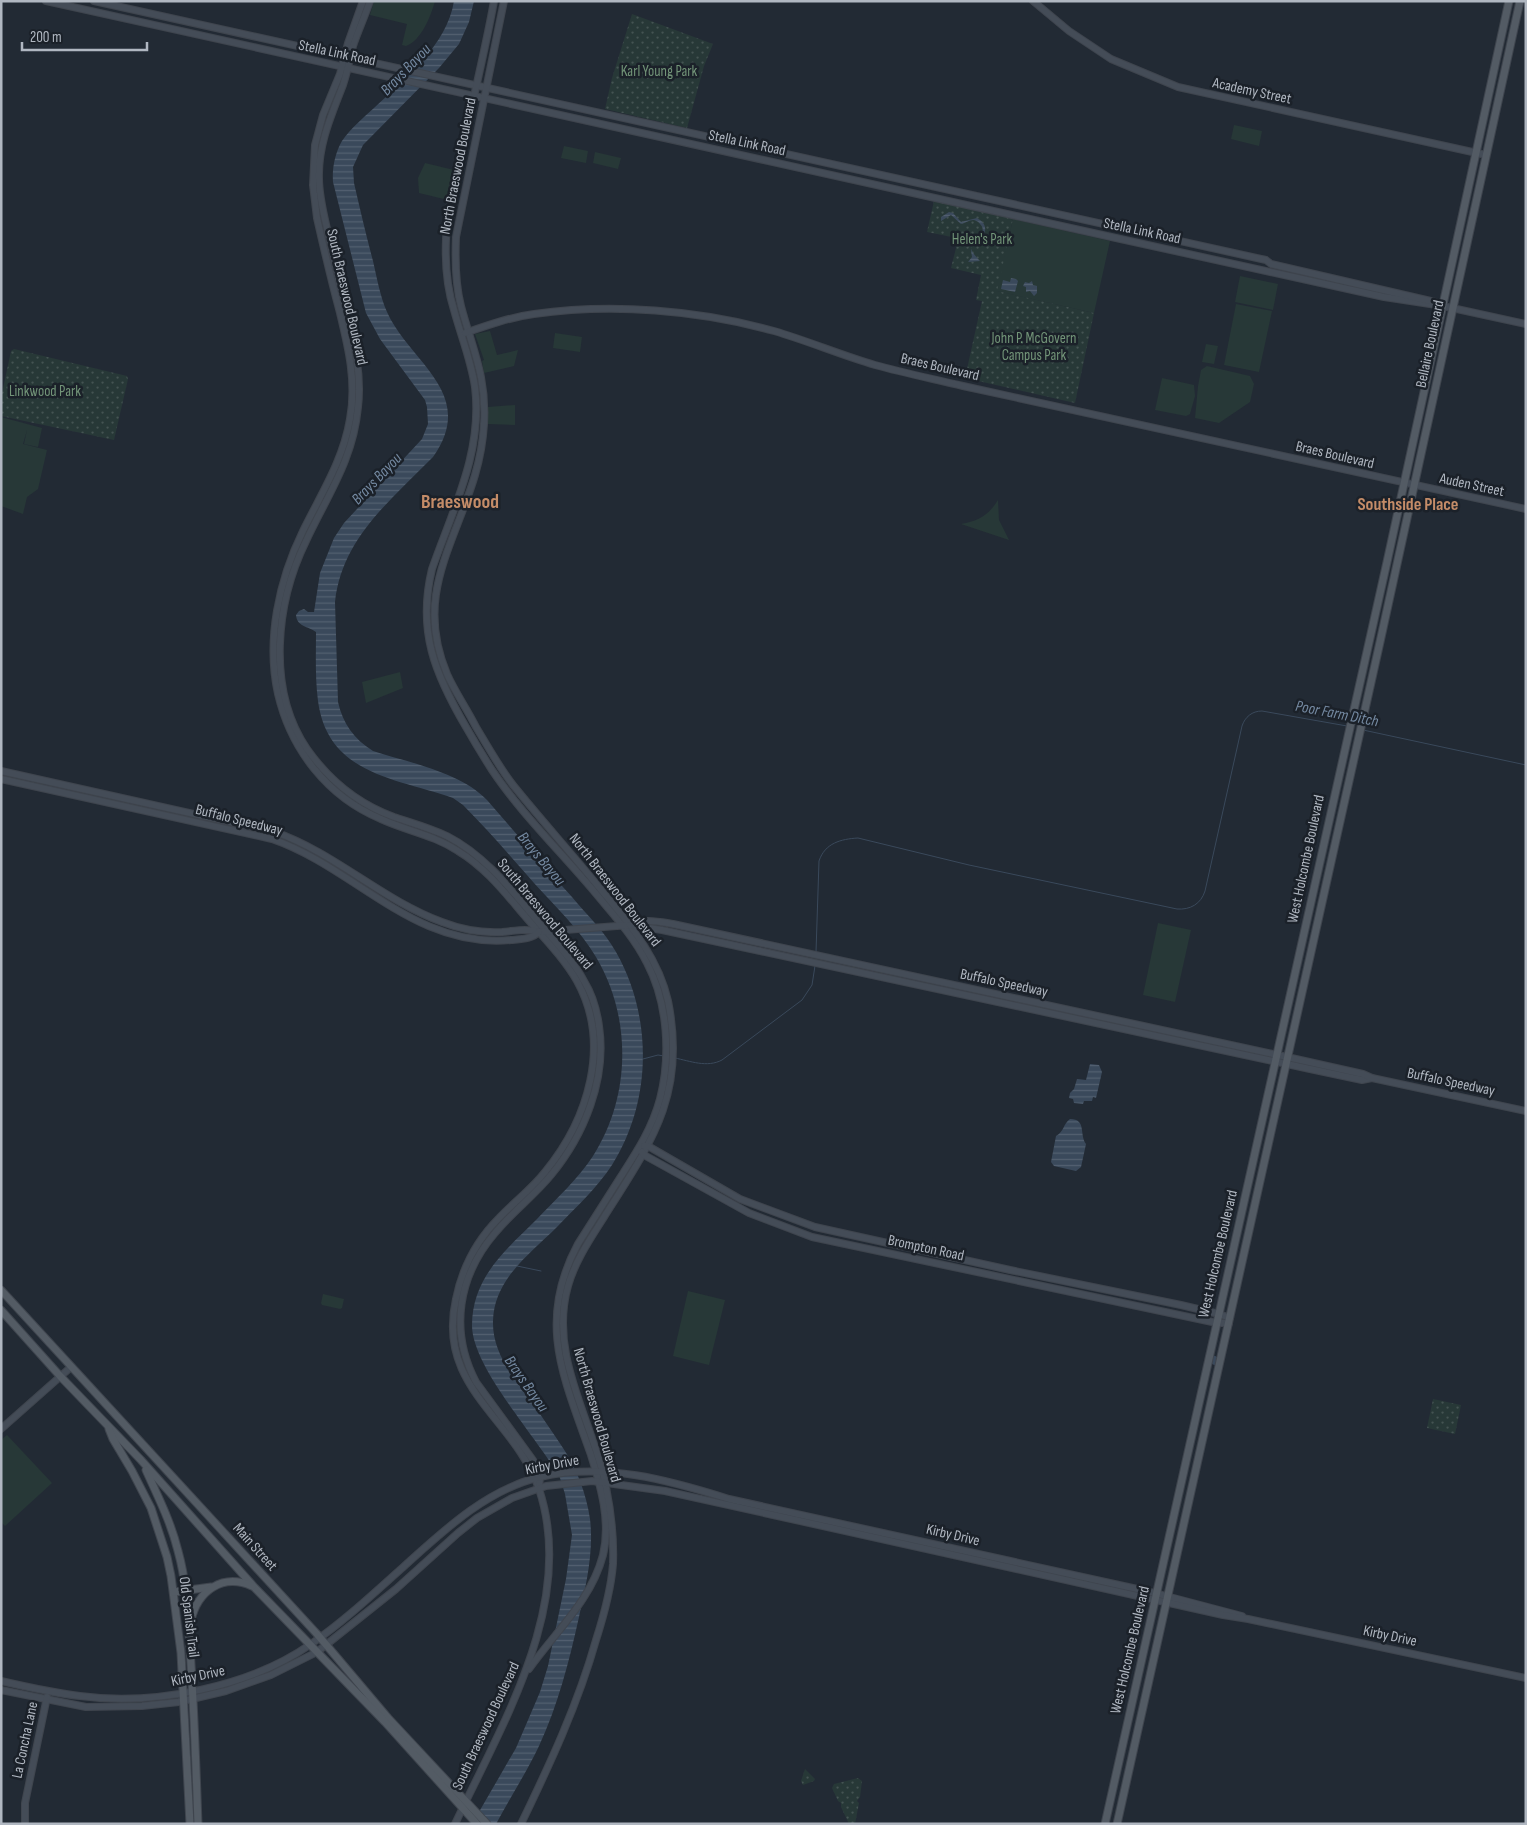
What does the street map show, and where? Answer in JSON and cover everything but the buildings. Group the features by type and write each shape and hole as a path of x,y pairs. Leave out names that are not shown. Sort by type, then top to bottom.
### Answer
{"main road":[{"name":"Stella Link Road","path":"46,1 1174,251 1385,293 1526,324"},
{"name":"Stella Link Road","path":"94,1 1266,260 1271,264 1385,293"},
{"name":"South Braeswood Boulevard","path":"363,1 360,20 328,121 320,156 319,176 324,215 358,362 358,405 353,438 343,470 305,542 291,582 284,610 281,640 280,658 284,691 290,713 300,736 322,768 342,788 375,809 446,835 472,851 494,870 560,947 585,982 599,1024 601,1053 595,1092 585,1118 559,1165 538,1191 496,1231 482,1252 466,1285 461,1305 459,1327 467,1362 476,1382 533,1460 550,1538 550,1556 541,1619 526,1674 466,1807 455,1824"},
{"name":"South Braeswood Boulevard","path":"360,20 370,1"},
{"name":"North Braeswood Boulevard","path":"494,1 449,209 446,240 446,264 454,309 475,387 476,423 468,470 432,569 427,598 427,619 434,659 442,684 492,770 610,911 639,950 653,977 669,1046"},
{"name":"North Braeswood Boulevard","path":"504,1 458,219 455,259 461,304 479,361 482,378 484,424 477,470 439,573 434,618 440,651 447,672 491,754 512,784 644,944 653,959 667,997 672,1028 669,1046 666,1104 644,1155 593,1228"},
{"name":"Academy Street","path":"1034,1 1069,31 1112,59 1178,87 1486,156"},
{"name":"Bellaire Boulevard","path":"1358,691 1509,1"},
{"name":"Bellaire Boulevard","path":"1368,693 1520,1"},
{"path":"96,12 120,13 124,8"},
{"path":"491,16 500,18"},
{"path":"252,47 254,36"},
{"name":"South Braeswood Boulevard","path":"345,67 319,128 314,158 313,185 317,218 351,359 351,409 347,435 338,462 297,544 286,573 276,626 274,650 276,682 288,726 298,746 318,774 340,794 364,811 438,840 462,852 486,872 526,916 574,976 587,1003 594,1038 592,1072 583,1105 569,1137 541,1178 490,1228 472,1255 459,1285 452,1322 457,1358 469,1386 538,1478"},
{"path":"1146,244 1148,235"},
{"path":"1164,248 1166,239"},
{"path":"1174,251 1176,241"},
{"path":"446,264 455,259"},
{"name":"Braes Boulevard","path":"462,334 507,319 534,314 593,309 646,310 711,318 774,331 875,365 1414,485"},
{"path":"1433,351 1442,353"},
{"path":"1419,415 1428,417"},
{"path":"476,423 484,424"},
{"name":"Auden Street","path":"1414,485 1526,509"},
{"path":"1383,578 1393,581"},
{"path":"427,619 434,618"},
{"path":"1369,640 1380,642"},
{"path":"1358,691 1368,693"},
{"name":"West Holcombe Boulevard","path":"1106,1824 1358,691"},
{"name":"West Holcombe Boulevard","path":"1117,1824 1368,693"},
{"name":"Buffalo Speedway","path":"1,772 274,832 321,854 398,902 444,923 500,932 530,929 547,932 630,925 649,928 821,960 1200,1038 1276,1058"},
{"name":"Buffalo Speedway","path":"1,779 272,839 318,860 394,909 429,927 442,931 460,936 499,941 525,938 539,932"},
{"path":"1336,792 1347,790"},
{"path":"1324,844 1332,856"},
{"path":"605,927 611,918 610,911"},
{"path":"522,930 525,925 526,916"},
{"name":"Buffalo Speedway","path":"630,925 634,922 660,922 809,958"},
{"path":"644,944 644,936 649,928"},
{"path":"560,947 561,937 566,930"},
{"path":"1300,951 1310,952"},
{"name":"Buffalo Speedway","path":"821,960 1193,1044 1286,1060 1362,1080 1372,1078 1526,1111"},
{"path":"1193,1044 1200,1038"},
{"name":"North Braeswood Boulevard","path":"521,1824 577,1700 607,1602 613,1564 613,1535 602,1482 560,1336 568,1286 580,1254 593,1228 651,1124 669,1062"},
{"path":"644,1155 640,1146 648,1146"},
{"name":"Brompton Road","path":"648,1146 740,1200 815,1226 1010,1270 1153,1299 1219,1314 1229,1320"},
{"name":"Brompton Road","path":"644,1155 749,1213 812,1237 1217,1324 1229,1320"},
{"path":"695,1183 699,1176"},
{"path":"749,1213 755,1204"},
{"path":"914,1259 916,1249"},
{"name":"Main Street","path":"1,1290 320,1637 466,1807 476,1824"},
{"path":"1150,1309 1153,1299"},
{"name":"Main Street","path":"1,1310 60,1376 141,1460 255,1588 466,1807 487,1824"},
{"path":"1,1429 71,1367"},
{"name":"Old Spanish Trail","path":"108,1426 112,1439 132,1471 151,1508 167,1557 174,1592 181,1653 190,1824"},
{"name":"Old Spanish Trail","path":"125,1426 162,1503 172,1527 179,1554 185,1590 194,1696 198,1824"},
{"name":"Kirby Drive","path":"194,1696 257,1672 310,1645 345,1619 436,1538 478,1504 511,1488 538,1478 586,1472 636,1475 691,1487 729,1499 1156,1597"},
{"path":"162,1484 170,1476"},
{"name":"Kirby Drive","path":"1,1690 86,1706 142,1706 226,1691 260,1679 317,1652 327,1645 396,1589 477,1518 512,1498 539,1489 553,1485 589,1481 665,1491 1235,1613 1248,1618 1526,1678"},
{"name":"North Braeswood Boulevard","path":"526,1674 545,1647 582,1603 598,1572 606,1532 602,1482"},
{"path":"665,1491 685,1493 691,1487"},
{"path":"151,1508 162,1503"},
{"path":"388,1580 396,1589"},
{"path":"174,1592 235,1582 244,1583 255,1588"},
{"path":"189,1628 193,1611 201,1596 214,1586"},
{"path":"257,1672 260,1679"},
{"name":"Kirby Drive","path":"1,1681 82,1696 104,1698 183,1698"},
{"name":"La Concha Lane","path":"25,1824 25,1803 48,1691"},
{"path":"186,1751 196,1751"},
{"path":"189,1807 198,1806"}],"green space":[{"path":"374,1 435,1 421,34 406,46 402,45 407,24 370,15"},
{"name":"Karl Young Park","path":"632,14 713,44 704,66 687,128 605,109 612,78"},
{"path":"1234,125 1262,131 1259,146 1231,139"},
{"path":"564,146 588,151 586,163 561,158"},
{"path":"595,152 621,158 618,169 593,163"},
{"path":"425,163 454,170 448,200 419,193 418,178"},
{"name":"John P. McGovern Campus Park","path":"934,201 1013,219 997,291 1094,313 1075,403 965,378 982,301 976,300 981,275 951,268 957,244 952,243 952,237 927,232"},
{"path":"1013,219 1110,241 1094,313 996,291"},
{"path":"1240,276 1278,284 1273,310 1235,302"},
{"path":"1236,304 1272,311 1259,372 1224,365"},
{"path":"490,331 497,355 518,350 514,366 484,373 482,361 484,360 475,334"},
{"path":"555,333 582,337 580,352 553,348"},
{"path":"1206,344 1218,346 1214,364 1202,362"},
{"name":"Linkwood Park","path":"14,349 127,376 128,379 114,440 1,416 1,398 11,351"},
{"path":"1207,366 1250,376 1254,384 1250,402 1219,423 1195,418 1201,370"},
{"path":"1162,378 1194,385 1195,396 1190,414 1186,416 1155,410"},
{"path":"515,405 515,425 488,424 488,407"},
{"path":"1,417 42,428 38,447 24,444 27,430 23,444 47,450 38,489 27,497 23,514 1,506"},
{"path":"998,500 999,520 1009,540 961,524 982,517"},
{"path":"400,672 403,688 366,703 362,682"},
{"path":"1158,923 1191,930 1175,1002 1143,995"},
{"path":"688,1291 725,1300 709,1365 673,1356"},
{"path":"323,1294 344,1299 342,1308 322,1305"},
{"path":"1433,1399 1461,1405 1455,1434 1427,1428"},
{"path":"7,1435 52,1483 5,1526 1,1522 1,1440"},
{"path":"805,1769 815,1779 803,1785 801,1781"},
{"path":"858,1778 862,1781 860,1797 857,1801 859,1803 855,1824 849,1824 841,1803 838,1801 832,1788 834,1784"}],"water":[{"path":"454,1 474,1 469,22 459,44 439,68 363,145 353,167 354,183 379,287 387,312 397,330 436,380 444,396 448,415 445,434 433,457 385,505 371,522 347,559 339,579 335,602 338,702 350,730 373,751 449,775 476,790 487,800 596,924 612,945 628,977 637,1004 642,1031 643,1059 641,1087 635,1114 625,1140 612,1165 586,1197 515,1268 500,1292 495,1306 494,1333 500,1355 573,1464 586,1500 591,1531 589,1568 584,1593 557,1699 539,1746 496,1824 472,1824 516,1748 540,1692 548,1666 566,1579 572,1535 565,1494 560,1478 494,1382 483,1362 475,1343 472,1326 474,1309 484,1279 493,1266 581,1173 606,1133 615,1108 620,1083 621,1031 616,1005 608,980 590,947 567,918 463,805 453,798 368,770 350,759 335,745 324,726 318,701 316,632 298,622 296,615 304,609 308,612 314,612 320,573 334,538 344,523 422,439 428,424 425,400 380,339 366,313 333,182 333,171 334,161 342,141 349,132 411,73 434,47 450,17"},
{"path":"949,212 953,213 961,222 977,218 983,223 985,227 984,234 972,247 972,244 983,230 982,227 974,220 961,224 951,215 941,221 941,217"},
{"path":"971,250 980,261 968,262 972,257"},
{"path":"1011,278 1018,281 1015,292 1001,289 1003,280 1010,282"},
{"path":"1032,281 1033,285 1037,286 1037,293 1034,296 1030,291 1026,292 1026,287 1023,286 1025,282 1029,283"},
{"path":"1090,1064 1099,1065 1102,1072 1096,1098 1093,1097 1092,1101 1084,1101 1083,1104 1074,1103 1073,1099 1069,1098 1070,1093 1074,1089 1077,1079 1086,1080"},
{"path":"1070,1119 1079,1122 1081,1125 1086,1144 1081,1167 1076,1171 1054,1166 1051,1162 1056,1136"}],"waterway":[{"path":"816,952 819,861 825,850 834,843 858,838 969,865 1177,909 1191,907 1198,903 1205,891 1242,726 1247,717 1252,713 1262,711 1347,726"},
{"name":"Poor Farm Ditch","path":"1363,730 1526,765"},
{"path":"675,1058 704,1064 722,1060 802,1000 812,985 815,966"},
{"path":"643,1059 658,1055 664,1056"},
{"path":"517,1266 541,1271"}],"district":[{"name":"Braeswood","path":"460,502"},
{"name":"Southside Place","path":"1408,504"}],"water label":[{"name":"Brays Bayou","path":"406,70"},
{"name":"Brays Bayou","path":"377,479"},
{"name":"Brays Bayou","path":"541,859"},
{"name":"Brays Bayou","path":"526,1384"}],"park label":[{"name":"Helen's Park","path":"982,239"}]}
